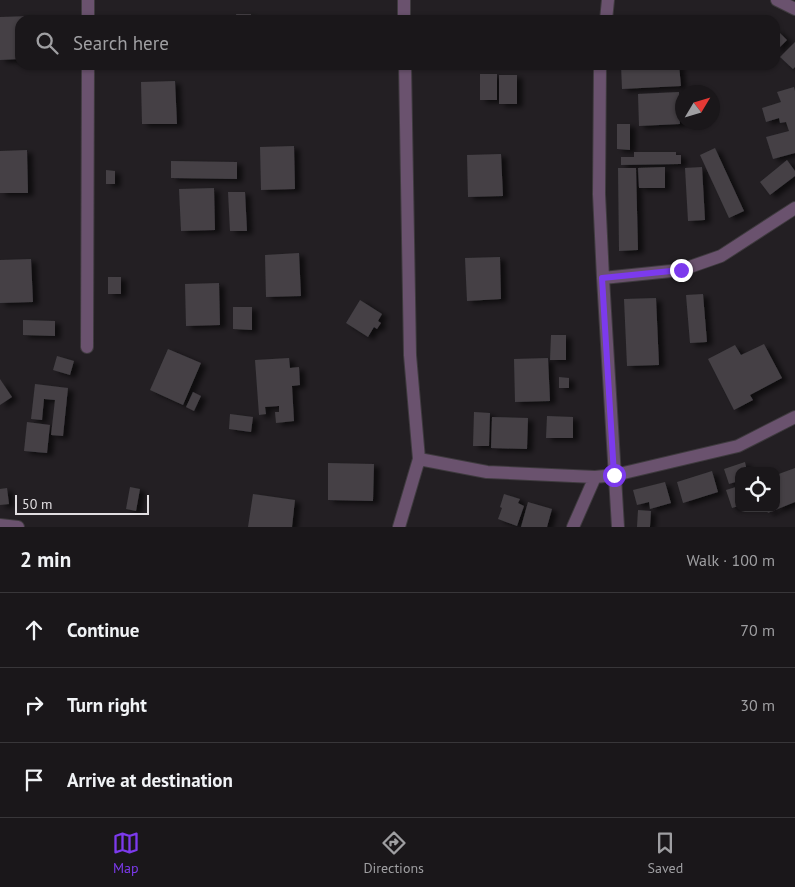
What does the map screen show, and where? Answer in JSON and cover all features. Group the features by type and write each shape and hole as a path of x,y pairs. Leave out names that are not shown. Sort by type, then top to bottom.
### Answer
{"street":[{"path":"88,0 88,15"},
{"path":"404,0 404,15"},
{"path":"606,15 608,0"},
{"path":"777,0 795,9"},
{"path":"87,347 88,70"},
{"path":"399,527 419,459 410,356 405,70"},
{"path":"600,70 599,194 602,278 618,527"},
{"path":"602,278 681,270 721,256 795,208"},
{"path":"419,459 486,472 614,475 738,446 795,417"},
{"path":"574,527 595,476"},
{"path":"0,525 18,527"}],"building":[{"path":"0,17 15,17 15,59 0,60"},
{"path":"780,33 787,40 780,47"},
{"path":"795,42 795,67 793,69 780,57"},
{"path":"621,70 679,70 681,85 622,89"},
{"path":"480,74 497,74 497,100 480,100"},
{"path":"499,75 517,75 517,104 499,104"},
{"path":"175,81 177,124 142,124 141,82"},
{"path":"794,87 795,153 773,159 766,137 789,131 786,122 780,123 779,118 766,122 762,108 781,102 777,92"},
{"path":"675,92 675,124 639,126 638,94"},
{"path":"617,124 630,124 630,150 617,149"},
{"path":"294,146 295,189 261,190 260,147"},
{"path":"715,148 744,211 729,218 700,155"},
{"path":"27,150 28,193 0,193 0,151"},
{"path":"634,152 676,152 676,155 681,155 681,164 621,165 621,157 634,157"},
{"path":"501,154 503,196 468,197 467,155"},
{"path":"787,160 795,171 795,176 770,195 760,182"},
{"path":"171,161 237,162 237,179 171,178"},
{"path":"665,167 665,188 639,188 638,168"},
{"path":"702,167 705,220 688,221 685,168"},
{"path":"618,168 636,168 638,250 619,251"},
{"path":"106,170 115,171 115,184 106,184"},
{"path":"214,188 215,230 181,231 179,189"},
{"path":"228,192 245,192 247,231 230,231"},
{"path":"299,253 301,296 266,297 265,255"},
{"path":"500,257 501,299 467,301 465,258"},
{"path":"31,259 33,302 0,303 0,260"},
{"path":"108,277 121,277 121,294 108,294"},
{"path":"219,283 220,325 186,326 185,284"},
{"path":"703,294 707,342 690,343 686,295"},
{"path":"656,298 659,365 627,366 624,299"},
{"path":"360,300 382,314 378,321 381,323 377,329 374,327 368,337 346,323"},
{"path":"233,307 252,307 252,330 233,329"},
{"path":"23,320 55,321 55,336 23,335"},
{"path":"551,335 566,335 566,360 550,360"},
{"path":"764,344 782,378 750,395 753,400 734,410 708,359 735,345 741,355"},
{"path":"168,349 201,363 183,405 150,390"},
{"path":"57,356 74,361 70,375 53,370"},
{"path":"289,358 290,368 299,367 300,385 292,386 294,421 276,423 275,412 279,412 279,406 265,407 266,414 259,415 255,360"},
{"path":"548,358 550,401 515,402 514,359"},
{"path":"559,377 569,378 569,388 559,388"},
{"path":"0,379 12,397 0,405"},
{"path":"35,384 68,388 63,436 51,435 55,400 44,399 42,420 31,419"},
{"path":"193,392 201,396 194,411 186,407"},
{"path":"474,412 490,413 489,446 473,446"},
{"path":"230,414 253,417 251,432 229,429"},
{"path":"547,416 573,417 573,438 546,438"},
{"path":"492,417 528,418 527,449 491,448"},
{"path":"27,422 50,425 47,453 24,451"},
{"path":"745,462 746,467 735,467 735,482 729,484 724,469"},
{"path":"328,463 374,464 373,501 328,500"},
{"path":"795,468 795,502 780,508 780,474"},
{"path":"712,471 718,492 683,503 677,482"},
{"path":"665,482 671,503 650,509 649,502 637,505 633,490"},
{"path":"130,487 140,489 136,511 126,509"},
{"path":"735,487 735,507 732,508 726,490"},
{"path":"7,488 9,504 0,505 0,489"},
{"path":"253,494 295,500 292,527 248,527"},
{"path":"504,494 520,499 518,503 524,506 517,526 498,519"},
{"path":"528,502 552,509 547,527 521,527"},
{"path":"638,510 651,511 650,527 637,527"}],"route":[{"path":"614,475 602,278 681,270"}]}
